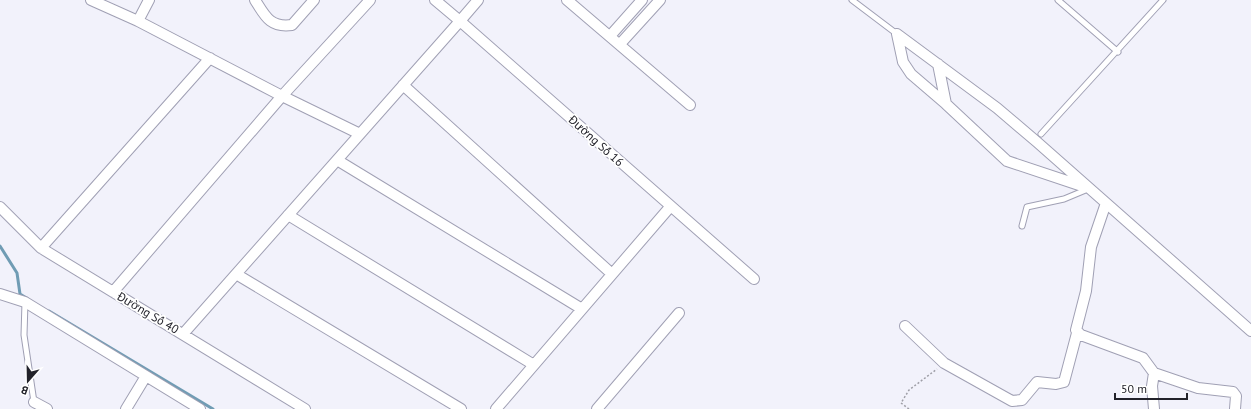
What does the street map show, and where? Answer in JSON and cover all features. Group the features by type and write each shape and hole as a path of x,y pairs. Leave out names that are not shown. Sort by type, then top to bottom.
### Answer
{"street":[{"path":"91,0 138,21 282,96 360,134"},
{"path":"138,21 149,0"},
{"path":"254,0 268,20 282,26 292,25 314,0"},
{"path":"113,292 282,96 370,0"},
{"name":"Đường Số 16","path":"435,0 754,279"},
{"path":"183,334 478,0"},
{"path":"567,0 690,105"},
{"path":"610,36 642,0"},
{"path":"620,44 660,0"},
{"path":"897,34 997,108 1251,330"},
{"path":"897,34 903,62 911,74 946,104 1007,161 1089,188"},
{"path":"41,248 210,58"},
{"path":"938,64 946,104"},
{"path":"403,85 612,274"},
{"path":"337,160 582,309"},
{"path":"905,326 944,364 1012,401 1022,400 1037,382 1056,384 1064,382 1086,291 1090,247 1106,203"},
{"name":"Đường Số 40","path":"0,207 41,248 305,409"},
{"path":"496,409 670,207"},
{"path":"288,216 534,365"},
{"path":"236,274 461,409"},
{"path":"0,294 25,302 200,409"},
{"path":"597,409 678,313"},
{"path":"1077,333 1138,356 1150,365 1154,373 1152,386 1154,409"},
{"path":"1154,373 1198,388 1233,392 1236,396 1235,409"},
{"path":"126,409 146,376"},
{"path":"34,406 47,409"}],"lane":[{"path":"852,0 897,34"},
{"path":"1058,0 1118,52"},
{"path":"1041,134 1118,52 1163,0"},
{"path":"1022,226 1028,207 1064,199 1089,188"},
{"path":"25,302 24,335 34,406"}],"path":[{"path":"909,409 901,403 909,390 944,364"}],"waterway":[{"path":"0,246 17,273 20,294 28,299"},
{"path":"49,311 213,409"}]}
